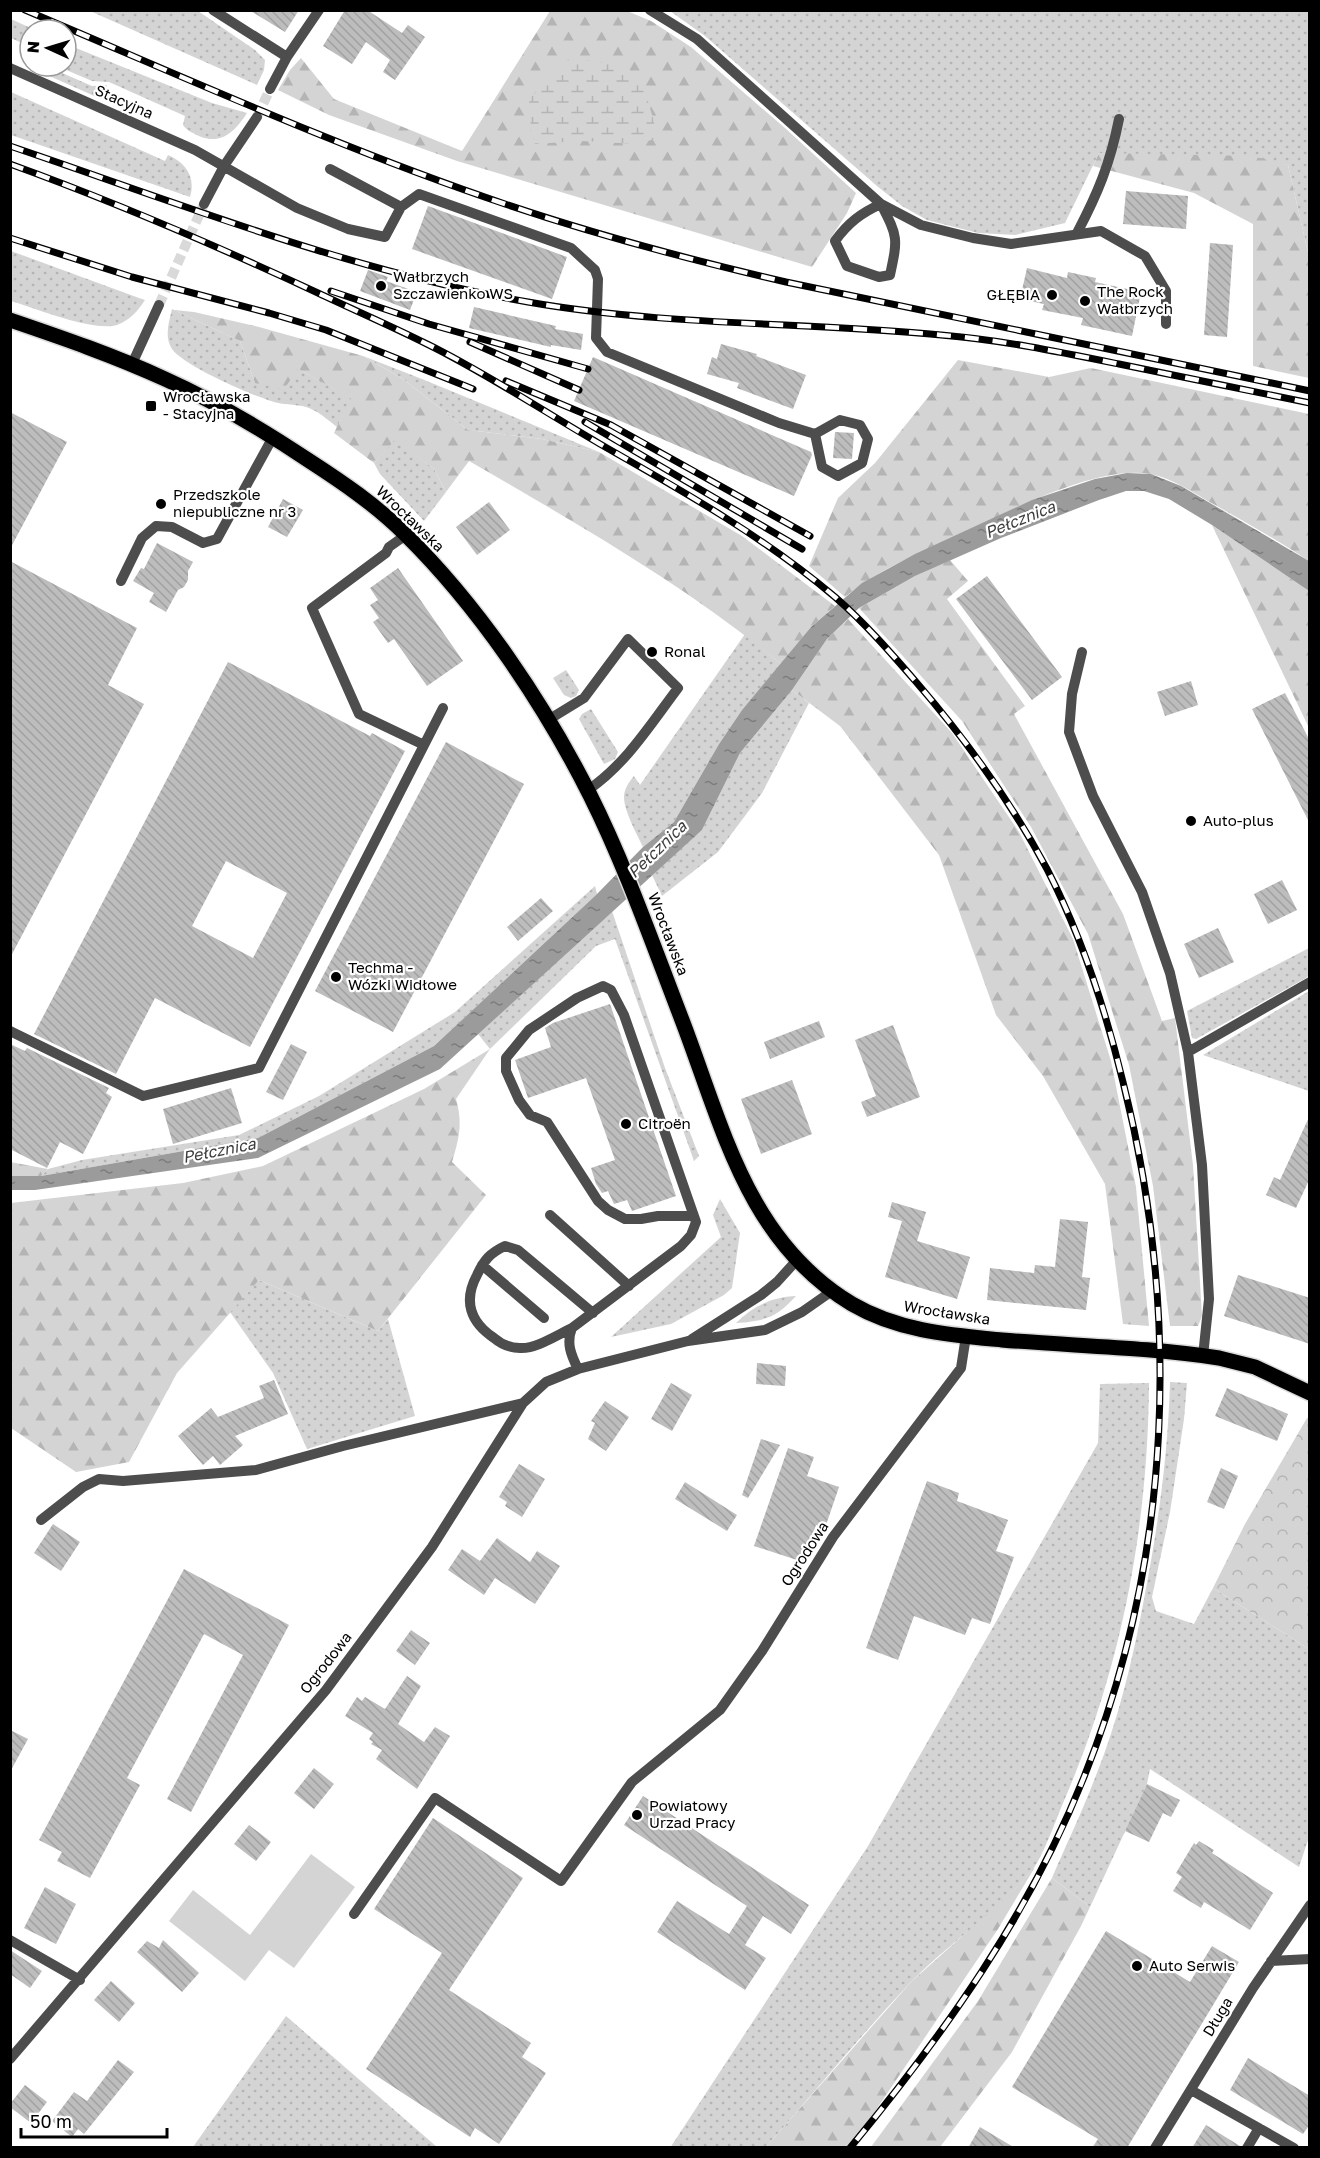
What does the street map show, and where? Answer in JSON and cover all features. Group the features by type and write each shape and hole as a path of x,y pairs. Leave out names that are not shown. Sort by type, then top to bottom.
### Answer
{"main road":[{"name":"Wrocławska","path":"10,320 132,364 170,381 273,437 351,488 406,535 458,592 548,720 588,790 616,851 645,924 748,1193 796,1261 852,1304 894,1323 916,1329 966,1336 1203,1356 1255,1367 1310,1393"}],"street":[{"path":"213,10 287,57"},
{"path":"270,89 287,57 319,10"},
{"path":"650,10 697,39 881,204 921,225 1011,244 1101,231 1145,256 1166,291 1166,324"},
{"name":"Stacyjna","path":"10,68 195,150 297,208 348,229 385,237 401,207"},
{"path":"204,204 224,166 257,117"},
{"path":"1077,233 1098,193 1112,152 1119,119"},
{"path":"330,168 401,207 419,194 571,248 595,270 598,279 596,338 607,352 779,423 815,434 840,420 860,425 868,439 862,463 838,476 822,467 815,434"},
{"path":"881,204 895,232 896,247 890,275 879,277 847,266 835,241 846,226 862,213 881,204"},
{"path":"132,364 159,305"},
{"path":"121,581 142,538 156,526 172,527 203,543 217,539 273,437"},
{"path":"406,535 389,547 386,553 312,608 359,714 424,744"},
{"path":"548,720 584,698 628,639 678,688 623,760 607,777 588,790"},
{"path":"1082,652 1072,694 1069,732 1093,796 1142,892 1170,973 1188,1052 1202,1165 1209,1287 1203,1356"},
{"path":"10,1031 143,1096 259,1068 443,708"},
{"path":"1188,1052 1310,982"},
{"path":"593,1313 518,1251 505,1246 492,1252 471,1285 468,1299 470,1313 483,1332 500,1343 522,1349 572,1328 593,1313 681,1246 692,1235 696,1222 624,1015 611,990 603,986 576,998 529,1030 506,1058 506,1071 519,1100 530,1114 547,1122 598,1201 608,1210 625,1219 693,1216"},
{"path":"550,1215 629,1286"},
{"name":"Ogrodowa","path":"688,1341 761,1295 777,1282 796,1261"},
{"path":"483,1265 544,1318"},
{"name":"Ogrodowa","path":"10,2059 326,1690 432,1547 523,1403 546,1382 578,1369 688,1341 765,1330 802,1312 832,1290"},
{"path":"572,1328 568,1337 569,1345 578,1369"},
{"name":"Ogrodowa","path":"354,1914 435,1798 561,1881 632,1782 720,1710 762,1651 833,1537 961,1368 966,1336"},
{"path":"41,1520 83,1487 99,1479 123,1481 256,1470 343,1446 523,1403"},
{"name":"Długa","path":"1155,2148 1271,1961 1310,1905"},
{"path":"10,1940 80,1980"},
{"path":"1271,1961 1310,1959"},
{"path":"1191,2090 1294,2148"},
{"path":"1247,2148 1260,2128"}],"green space":[{"path":"90,11 198,11 255,50 265,60 264,70 257,85"},
{"path":"550,11 627,11 651,21 691,47 856,193 847,213 812,267 457,161 329,115 278,90 290,70 301,58 334,99 462,151"},
{"path":"670,11 1309,11 1309,257 1288,165 1099,153 1065,223 1015,235 978,233 927,220 902,206 877,186 705,36"},
{"path":"11,19 18,22 18,41 11,38"},
{"path":"78,49 212,103 247,113 228,135 207,139 183,125 185,116 109,82 92,81 78,75"},
{"path":"569,59 611,64 633,72 645,93 658,138 637,144 582,141 535,144 531,131 529,99"},
{"path":"54,78 74,78 92,86 107,85 101,99"},
{"path":"11,92 165,161 168,155 174,158 188,172 192,183 190,197 11,135"},
{"path":"1099,153 1252,156 1288,165 1309,257 1309,378 1253,366 1253,224 1194,193 1093,166"},
{"path":"11,251 145,300 126,321 107,326 79,322 11,301"},
{"path":"172,309 240,341 255,383 298,369 352,398 337,427 310,408 274,402 251,394 190,364 172,349 168,340"},
{"path":"174,310 194,312 259,327 363,356 403,379 468,430 542,439 599,452 742,536 835,606 811,627 781,664 668,581 469,461 446,492 434,469 395,440 374,463 334,433 351,398 298,369 284,389 255,383 240,341"},
{"path":"363,356 599,452 542,439 468,430 403,379"},
{"path":"958,360 1049,377 1091,368 1309,414 1309,561 1263,532 1175,483 1150,474 1129,473 1106,476 1055,491 903,561 873,577 845,597 809,566 838,498 875,463"},
{"path":"395,439 434,469 446,492 424,521 380,474 374,463"},
{"path":"1212,525 1309,591 1309,728"},
{"path":"950,560 968,581 947,599 1025,706 1014,714 1123,914 1162,1021 1175,1018 1193,1165 1202,1316 1198,1326 1170,1326 1153,1186 1129,1065 1088,934 1031,827 962,721 859,608 915,576"},
{"path":"848,619 952,733 1019,832 1073,939 1111,1061 1136,1187 1149,1326 1123,1324 1105,1184 1043,1076 996,1015 939,855 840,726 792,690 827,639"},
{"path":"745,634 781,664 742,710 719,744 674,822 643,847 626,809 624,797 627,786 634,776 640,785"},
{"path":"566,670 579,690 576,696 571,698 564,695 553,678"},
{"path":"792,690 809,703 762,793 718,852 662,896 652,875 702,830 740,753"},
{"path":"591,709 618,752 615,759 604,764 579,719 582,714"},
{"path":"595,886 597,894 434,1046 258,1138 41,1176 48,1169 82,1160 239,1135 319,1096 455,1012"},
{"path":"612,911 665,1068 699,1156 694,1161 615,939 596,946 490,1049 478,1034"},
{"path":"1309,948 1309,975 1306,978 1196,1039 1192,1038 1187,1011"},
{"path":"1309,991 1309,1091 1203,1055"},
{"path":"490,1049 456,1099 459,1131 452,1162 486,1195 378,1331 259,1280 177,1373 129,1462 76,1472 11,1428 11,1203 183,1183 263,1166 424,1089"},
{"path":"10,1162 48,1169 41,1176 11,1176"},
{"path":"720,1199 740,1233 732,1288 724,1295 671,1324 611,1337 721,1237 713,1215"},
{"path":"259,1280 378,1331 388,1319 415,1416 307,1449 273,1373 230,1312"},
{"path":"796,1296 776,1314 755,1321 736,1323 763,1304 779,1298"},
{"path":"1170,1382 1187,1383 1170,1512 1152,1597 1156,1611 1194,1624 1213,1588 1309,1649 1309,1837 1299,1867 1150,1769 1147,1784 1090,1907 1052,1878 1103,1756 1130,1667 1158,1518 1165,1464"},
{"path":"1149,1383 1143,1492 1137,1545 1115,1650 1101,1702 1083,1753 1037,1863 1004,1900 940,1954 910,1983 766,2147 670,2148 868,1846 1098,1443 1100,1384"},
{"path":"1307,1418 1310,1419 1309,1649 1213,1588 1245,1524"},
{"path":"311,1854 355,1887 294,1968 269,1950 245,1981 169,1921 193,1890 250,1935"},
{"path":"1035,1867 998,1929 851,2147 766,2147 911,1982 1017,1887"},
{"path":"1052,1878 1090,1907 1012,2052 940,2147 871,2147 978,2001"},
{"path":"286,2016 437,2147 193,2147"}],"water":[{"name":"Pełcznica","path":"1127,473 1151,474 1181,486 1309,561 1309,591 1212,525 1169,499 1144,491 1126,491 1099,500 1001,538 915,576 859,608 827,639 792,690 740,753 702,830 440,1069 258,1158 35,1190 11,1190 11,1176 41,1176 258,1138 434,1046 597,894 643,847 674,822 719,744 742,710 811,627 862,583 915,554 1032,500 1095,479"}],"building":[{"path":"249,10 299,10 285,32"},
{"path":"345,10 367,10 402,33 408,25 425,37 395,80 383,72 390,60 366,42 352,64 323,46"},
{"path":"1126,191 1188,196 1186,229 1123,224"},
{"path":"428,206 567,257 552,299 412,249"},
{"path":"1210,243 1233,245 1227,337 1204,335"},
{"name":"The Rock Wałbrzych","path":"1027,268 1067,278 1068,272 1096,278 1095,282 1141,292 1132,336 1081,325 1083,318 1042,310 1044,304 1020,299"},
{"name":"Wałbrzych Szczawienko WS","path":"368,270 388,277 386,281 417,292 410,310 360,291"},
{"path":"474,307 556,326 555,329 583,334 581,350 551,345 551,347 469,328"},
{"path":"721,344 757,354 756,356 806,375 793,409 737,388 739,383 707,374 712,357 717,359"},
{"path":"593,357 811,452 812,455 794,496 574,401"},
{"path":"10,412 67,442 10,549"},
{"path":"835,432 854,433 852,459 833,458"},
{"path":"283,499 303,510 287,537 268,527"},
{"path":"489,502 510,530 477,555 456,527"},
{"path":"157,543 193,562 188,571 188,580 184,587 178,590 166,612 149,602 154,593 133,581 141,568 144,569"},
{"path":"10,561 137,628 108,685 144,704 10,958"},
{"path":"398,568 463,661 427,686 394,639 388,643 373,622 379,618 370,605 378,600 370,588"},
{"path":"987,576 1062,677 1032,700 956,599"},
{"path":"228,662 370,736 372,733 405,751 250,1047 155,998 116,1074 34,1034","holes":["226,861 287,893 253,958 192,926"]},
{"path":"1191,681 1198,705 1165,716 1157,692"},
{"path":"1285,693 1310,741 1310,824 1252,709"},
{"path":"446,742 524,784 393,1032 315,991"},
{"path":"1282,880 1297,910 1268,924 1254,894"},
{"path":"541,898 553,911 518,941 507,927"},
{"path":"1218,928 1234,962 1199,978 1184,944"},
{"name":"Citroën","path":"610,1004 676,1196 632,1211 627,1200 614,1204 608,1191 602,1193 596,1184 591,1168 615,1160 586,1078 528,1098 515,1060 551,1047 545,1028 553,1023"},
{"path":"819,1021 825,1037 770,1059 764,1042"},
{"path":"893,1025 920,1097 867,1117 861,1102 876,1096 855,1040"},
{"path":"10,1044 25,1051 27,1048 109,1088 106,1093 112,1097 83,1154 60,1142 47,1168 10,1149"},
{"path":"291,1044 307,1052 283,1100 266,1092"},
{"path":"792,1080 812,1134 761,1154 741,1099"},
{"path":"231,1088 242,1123 173,1144 163,1109"},
{"path":"1310,1115 1310,1178 1296,1208 1266,1195 1274,1177 1280,1180"},
{"path":"892,1202 926,1212 917,1241 970,1257 957,1299 885,1277 902,1221 888,1217"},
{"path":"1060,1219 1088,1222 1082,1277 1090,1278 1086,1310 987,1300 990,1268 1034,1273 1035,1265 1055,1267"},
{"path":"1238,1275 1310,1298 1310,1344 1224,1316"},
{"path":"757,1363 786,1366 785,1386 756,1384"},
{"path":"274,1380 288,1414 235,1436 243,1445 220,1465 213,1456 203,1465 178,1436 211,1408 218,1417 264,1398 259,1386"},
{"path":"671,1383 692,1395 672,1431 651,1419"},
{"path":"1227,1388 1288,1414 1277,1441 1215,1416"},
{"path":"605,1401 629,1417 606,1451 588,1439 595,1423 591,1421"},
{"path":"761,1439 780,1445 748,1498 742,1495"},
{"path":"788,1448 814,1457 807,1476 839,1487 825,1528 816,1525 803,1562 754,1546"},
{"path":"519,1464 545,1479 522,1517 505,1506 507,1502 499,1497"},
{"path":"1221,1468 1238,1476 1224,1509 1207,1502"},
{"path":"927,1481 959,1493 957,1501 1008,1520 996,1551 1014,1557 990,1624 972,1618 965,1635 914,1616 898,1660 866,1648"},
{"path":"685,1482 737,1515 727,1531 675,1499"},
{"path":"53,1524 80,1542 61,1571 34,1553"},
{"path":"497,1538 530,1562 537,1551 560,1566 535,1604 495,1578 484,1595 448,1570 462,1549 480,1561"},
{"path":"184,1569 289,1625 191,1812 167,1799 243,1655 204,1634 127,1778 140,1785 90,1878 57,1861 62,1852 39,1840"},
{"path":"411,1630 430,1643 415,1665 396,1651"},
{"path":"407,1676 421,1686 398,1724 424,1742 435,1727 450,1736 417,1789 376,1759 382,1750 371,1744 373,1742 369,1739 373,1733 345,1716 357,1697 362,1701 365,1697 385,1709"},
{"path":"10,1730 28,1739 10,1772"},
{"path":"314,1768 334,1784 314,1809 294,1793"},
{"path":"1147,1784 1180,1800 1171,1817 1163,1813 1149,1842 1125,1831"},
{"path":"643,1796 809,1905 791,1934 763,1916 745,1945 766,1958 745,1990 657,1932 677,1901 729,1934 747,1906 624,1825"},
{"path":"433,1818 523,1878 449,1990 531,2043 522,2057 546,2073 499,2144 475,2128 470,2137 366,2069 442,1953 374,1909"},
{"path":"249,1825 271,1842 256,1861 234,1844"},
{"path":"1199,1841 1214,1850 1212,1853 1273,1893 1250,1930 1204,1902 1201,1908 1173,1891 1182,1877 1176,1873 1194,1843 1196,1845"},
{"path":"45,1887 76,1904 56,1944 24,1928"},
{"path":"1106,1931 1190,1982 1212,1946 1239,1962 1127,2148 1092,2148 1098,2139 1012,2087"},
{"path":"163,1940 199,1973 182,1992 137,1952 147,1941 159,1948"},
{"path":"10,1950 42,1971 30,1988 10,1974"},
{"path":"111,1981 135,2003 119,2022 94,2000"},
{"path":"1248,2058 1310,2096 1310,2124 1303,2134 1230,2090"},
{"path":"118,2060 134,2072 84,2134 78,2129 72,2137 52,2121 74,2092 87,2101"},
{"path":"25,2085 47,2102 31,2123 10,2107"},
{"path":"1206,2125 1240,2146 1240,2148 1192,2148"},
{"path":"980,2127 1015,2148 968,2148"}],"tunnel":[{"path":"257,117 270,89"},
{"path":"159,305 204,204"}],"railway":[{"path":"25,10 264,112 384,160 505,204 609,237 786,282 1310,391"},
{"path":"10,146 266,234 396,273 462,289 579,310 683,320 890,331 986,340 1075,355 1310,403"},
{"path":"10,164 127,209 204,242 449,355 691,497 779,554 808,575 857,617 935,705 987,773 1019,820 1060,895 1082,947 1100,1000 1123,1082 1142,1169 1154,1257 1160,1345 1159,1433 1151,1520 1136,1607 1114,1693 1084,1777 1062,1828 1038,1877 982,1971 919,2061 850,2148"},
{"path":"10,238 132,277 326,330 473,389"},
{"path":"331,291 429,324 588,369"},
{"path":"470,342 579,390"},
{"path":"506,381 611,425 810,536"},
{"path":"585,422 802,549"}],"place":[{"name":"Wałbrzych Szczawienko WS","path":"381,286"},
{"name":"GŁĘBIA","path":"1052,295"},
{"name":"The Rock Wałbrzych","path":"1085,301"},
{"name":"Wrocławska - Stacyjna","path":"151,406"},
{"name":"Przedszkole niepubliczne nr 3","path":"161,504"},
{"name":"Ronal","path":"652,652"},
{"name":"Auto-plus","path":"1191,821"},
{"name":"Techma - Wózki Widłowe","path":"336,977"},
{"name":"Citroën","path":"626,1124"},
{"name":"Powiatowy Urzad Pracy","path":"637,1815"},
{"name":"Auto Serwis","path":"1137,1966"}]}
